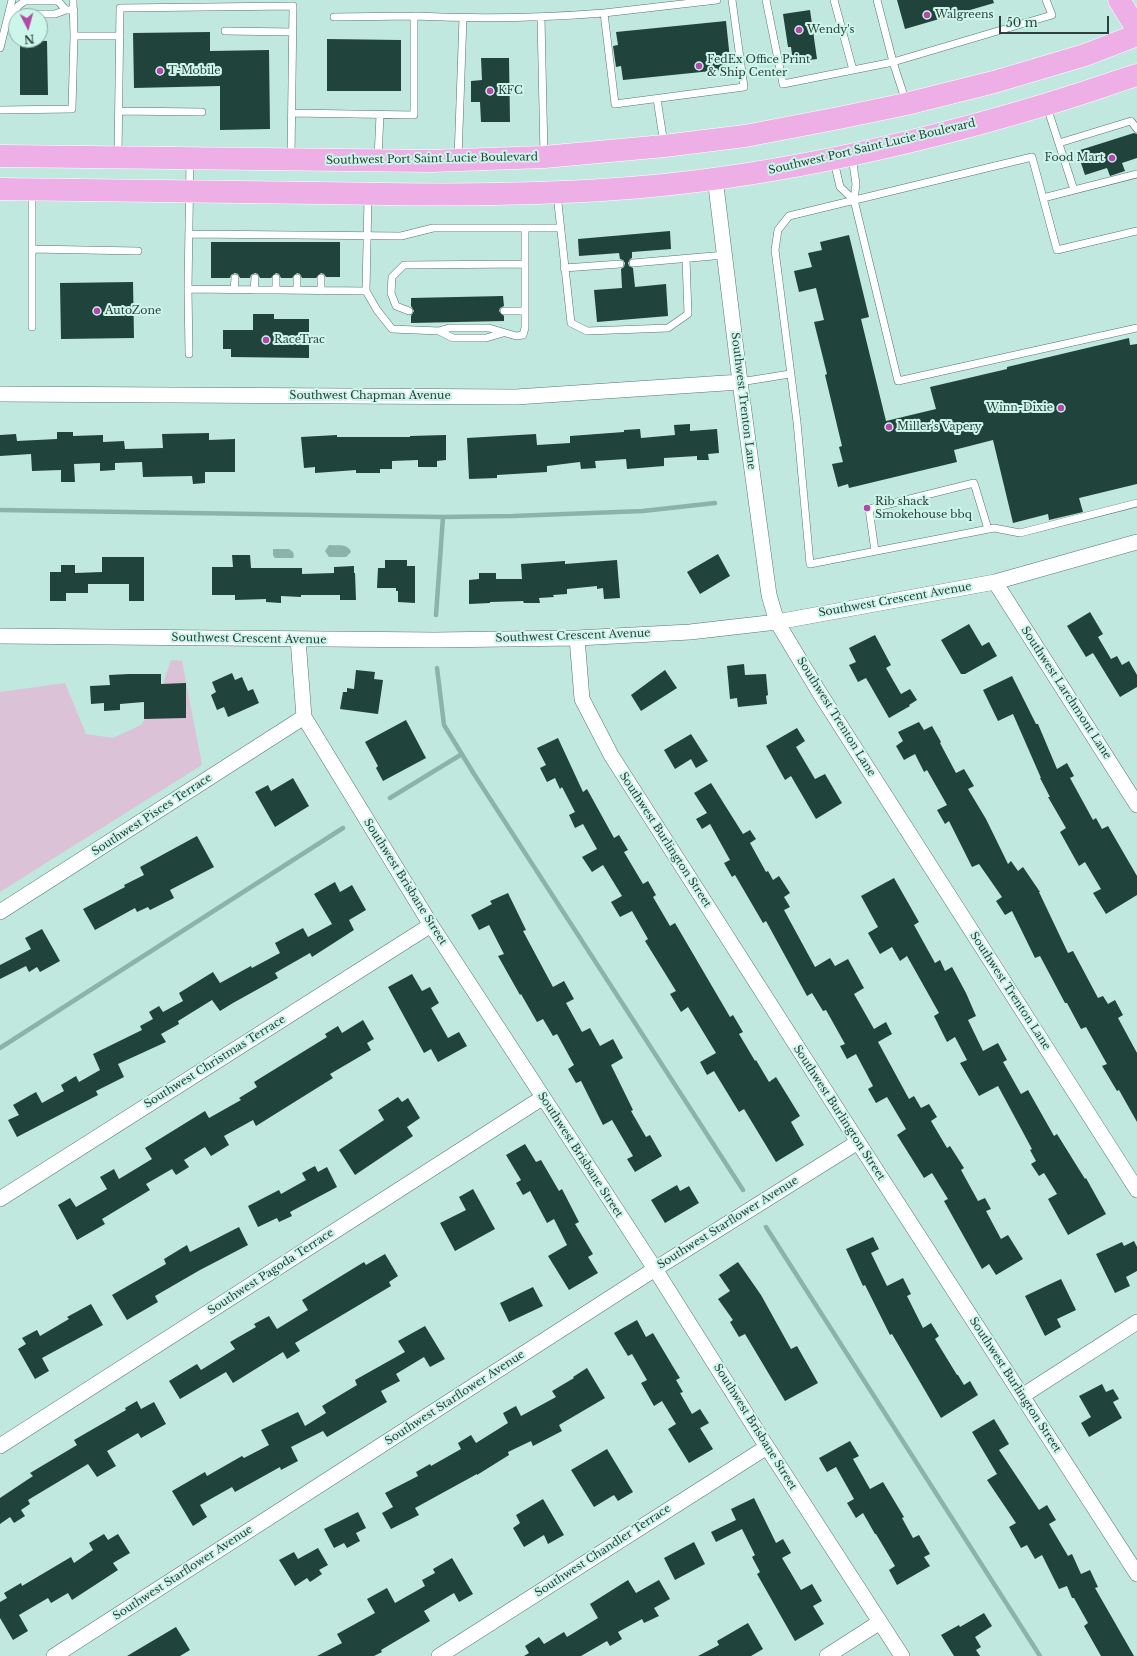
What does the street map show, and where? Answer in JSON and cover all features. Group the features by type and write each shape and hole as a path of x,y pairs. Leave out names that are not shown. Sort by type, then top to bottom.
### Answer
{"main road":[{"path":"1119,0 1137,29"},
{"name":"Southwest Port Saint Lucie Boulevard","path":"0,156 378,161 458,160 544,157 664,146 745,136 906,104 994,82 1085,55 1137,35"},
{"name":"Southwest Port Saint Lucie Boulevard","path":"0,189 368,195 503,194 631,188 780,169 842,156 921,138 1046,105 1137,74"}],"street":[{"name":"Southwest Trenton Lane","path":"716,178 740,382 769,595 777,622 819,692 1137,1190"},
{"name":"Southwest Chapman Avenue","path":"0,394 516,397 740,382"},
{"name":"Southwest Crescent Avenue","path":"0,636 435,640 577,638 690,632 777,622 995,582 1137,542"},
{"name":"Southwest Larchmont Lane","path":"995,582 1137,805"},
{"name":"Southwest Burlington Street","path":"577,638 582,699 611,755 858,1142 1137,1574"},
{"name":"Southwest Brisbane Street","path":"298,639 304,717 431,925 542,1098 655,1269 767,1447 902,1656"},
{"name":"Southwest Pisces Terrace","path":"0,912 304,717"},
{"name":"Southwest Christmas Terrace","path":"0,1199 431,925"},
{"name":"Southwest Pagoda Terrace","path":"0,1446 542,1098"},
{"name":"Southwest Starflower Avenue","path":"54,1656 655,1269 858,1142"},
{"path":"1022,1396 1137,1322"},
{"name":"Southwest Chandler Terrace","path":"439,1656 767,1447"},
{"path":"827,1656 880,1622"}],"lane":[{"path":"0,48 12,0"},
{"path":"0,110 72,110 74,36 73,0"},
{"path":"334,17 414,16 463,18 541,18 604,13 716,0"},
{"path":"604,13 615,104 744,87 732,0"},
{"path":"766,0 783,84 893,62 1052,15 1046,0"},
{"path":"834,0 853,70"},
{"path":"877,0 893,62 906,104"},
{"path":"17,8 25,1 58,1 66,10"},
{"path":"118,158 120,8 293,6 291,160"},
{"path":"48,14 55,14 66,10 74,10"},
{"path":"292,113 414,116 414,16"},
{"path":"458,160 463,18"},
{"path":"541,18 544,157"},
{"path":"225,31 293,32"},
{"path":"74,36 120,36"},
{"path":"657,99 664,146"},
{"path":"1046,105 1074,190"},
{"path":"119,111 202,112"},
{"path":"378,161 380,115"},
{"path":"1059,143 1132,121 1137,129"},
{"path":"842,156 840,187 854,200"},
{"path":"842,156 856,184 854,200 898,381 1137,328"},
{"path":"1137,231 1057,250 1032,157 790,216 778,230 775,250 797,422 810,564 994,528 1020,533 1137,503"},
{"path":"189,354 188,289 190,159"},
{"path":"1043,198 1137,174"},
{"path":"32,190 32,327"},
{"path":"557,192 571,323 587,331 668,328 688,314 686,259"},
{"path":"368,195 366,291 377,310 392,329 439,330 449,328 490,328 516,336 523,335 525,328 525,228"},
{"path":"189,234 235,238 322,238 402,236 433,228 560,228"},
{"path":"32,249 138,251"},
{"path":"633,263 725,254"},
{"path":"409,311 396,306 391,293 392,277 404,265 525,264"},
{"path":"564,268 620,264"},
{"path":"234,290 235,278"},
{"path":"254,290 255,278"},
{"path":"276,278 276,290"},
{"path":"297,290 298,278"},
{"path":"321,278 321,290"},
{"path":"188,289 366,291"},
{"path":"504,312 524,311"},
{"path":"439,330 453,338 486,338 503,333"},
{"path":"740,382 790,374"},
{"path":"875,551 869,509 974,483 988,529"}],"shaded area":[{"path":"329,545 345,546 350,549 351,552 346,557 329,557 325,551"},
{"path":"273,549 289,549 293,552 294,556 293,558 275,558 273,555"},
{"path":"171,660 182,661 202,765 0,892 0,692 65,683 86,734 113,738 141,725 156,704"}],"building":[{"name":"Walgreens","path":"897,0 993,0 994,3 905,29"},
{"name":"Wendy's","path":"810,10 817,59 793,62 791,47 788,47 783,14"},
{"path":"726,21 731,69 623,80 621,66 616,67 613,46 618,45 616,32"},
{"path":"210,32 210,51 269,50 270,129 220,130 220,86 134,88 133,33"},
{"path":"327,39 401,40 401,91 327,91"},
{"path":"20,48 47,48 48,95 20,95"},
{"name":"KFC","path":"481,58 509,58 510,122 481,122 480,102 471,102 471,81 482,80"},
{"path":"1134,133 1137,134 1137,158 1122,163 1125,171 1110,176 1107,168 1085,175 1077,151"},
{"path":"670,231 671,249 632,252 632,258 628,263 629,266 633,268 635,287 666,284 668,316 597,322 594,290 622,288 621,269 624,267 625,263 620,259 619,253 579,256 578,239"},
{"path":"849,235 869,317 861,319 886,421 936,409 930,387 1129,338 1130,345 1137,344 1137,484 1079,498 1083,512 1049,520 1048,514 1013,523 993,440 954,450 957,462 849,488 848,484 838,487 832,464 843,462 839,447 842,446 825,375 827,374 814,322 824,320 816,288 799,292 794,271 812,267 808,253 822,250 820,242"},
{"path":"211,242 340,242 340,277 326,277 321,273 316,278 302,278 300,274 297,273 292,278 281,278 279,274 276,273 271,278 260,278 258,274 255,273 251,275 250,278 240,278 238,274 235,273 231,275 230,278 211,278"},
{"name":"AutoZone","path":"133,282 134,338 61,339 60,283"},
{"path":"503,296 504,306 500,308 499,311 504,316 504,321 411,323 411,316 414,311 411,306 411,298"},
{"name":"RaceTrac","path":"253,314 274,314 274,319 309,319 309,358 231,357 231,349 223,349 223,330 253,330"},
{"path":"690,424 690,431 717,429 719,453 708,454 709,460 697,460 697,456 664,458 664,466 627,469 626,459 595,461 596,468 581,469 580,462 547,466 547,472 497,475 497,478 469,479 467,438 536,434 537,445 570,443 570,436 624,432 624,430 640,429 641,438 675,435 674,425"},
{"path":"57,432 73,432 73,436 103,435 103,442 124,441 125,449 163,448 162,434 209,433 209,440 235,439 235,472 205,472 205,483 193,484 192,476 143,477 142,462 115,463 115,470 100,471 100,463 74,464 75,482 61,482 61,470 32,471 31,454 0,456 0,435 16,434 17,441 57,439"},
{"path":"337,435 337,437 410,437 446,435 446,460 437,461 437,467 418,467 418,460 392,461 392,469 380,469 380,473 356,473 356,470 315,473 315,467 304,468 301,437"},
{"path":"718,554 730,576 700,594 687,572"},
{"path":"232,555 250,555 251,568 302,568 302,574 334,573 334,567 354,566 356,600 340,600 340,595 301,595 301,597 281,596 281,603 266,602 266,599 235,600 235,595 212,595 212,567 233,567"},
{"path":"102,557 144,557 144,601 129,601 129,584 88,584 88,593 66,593 66,601 50,601 50,572 61,572 61,565 75,565 75,573 102,572"},
{"path":"385,560 407,560 407,566 415,566 415,603 398,602 398,591 396,591 396,588 377,588 378,568 385,568"},
{"path":"617,560 620,598 604,599 603,588 597,589 597,586 567,589 567,594 539,598 540,603 524,603 523,601 469,604 469,580 479,579 479,573 496,573 496,579 522,579 521,564 565,561 565,564"},
{"path":"1090,612 1103,634 1098,637 1111,659 1117,656 1122,665 1129,661 1137,675 1137,687 1120,697 1093,653 1086,657 1067,626"},
{"path":"969,624 982,646 989,642 997,656 965,674 961,674 941,640"},
{"path":"875,635 891,665 886,668 901,694 910,689 917,700 909,705 910,706 889,718 866,678 858,682 849,665 856,662 849,648"},
{"path":"744,664 745,675 766,674 768,695 766,696 767,704 738,707 737,698 730,699 727,666"},
{"path":"356,670 375,672 374,679 383,680 378,714 340,709 343,692 347,692 347,688 354,689"},
{"path":"665,670 677,688 641,711 631,695"},
{"path":"232,673 235,680 242,677 248,691 253,689 259,703 228,717 224,707 217,710 211,695 216,692 212,682"},
{"path":"161,674 161,684 186,683 186,718 144,719 144,702 120,704 120,710 104,711 104,703 91,704 90,686 110,685 109,675"},
{"path":"1012,676 1036,724 1038,724 1057,769 1067,763 1074,776 1070,778 1093,820 1096,818 1102,829 1108,826 1137,876 1137,895 1106,914 1093,893 1101,889 1085,862 1079,866 1060,832 1066,828 1048,797 1050,797 1040,778 1013,714 998,721 983,690"},
{"path":"406,720 426,758 383,781 376,768 378,766 365,742"},
{"path":"919,722 924,730 932,726 956,773 964,769 974,786 968,789 986,819 1008,864 1011,861 1018,871 1023,867 1040,892 1068,953 1073,951 1098,998 1103,996 1108,1004 1115,1000 1123,1015 1118,1018 1137,1053 1137,1122 1119,1090 1117,1091 1102,1066 1107,1064 1086,1027 1081,1029 1067,1003 1065,1003 1040,956 1035,958 1012,911 1005,915 996,901 1002,897 979,864 972,867 949,821 945,824 937,810 947,805 927,770 924,772 915,754 904,760 896,746 903,741 898,732"},
{"path":"797,728 805,741 796,747 815,779 825,774 842,803 816,819 791,776 785,780 766,746"},
{"path":"691,734 708,761 696,768 691,759 675,769 664,750"},
{"path":"558,738 583,792 587,789 614,838 619,835 628,850 624,852 643,884 648,881 656,895 653,897 670,926 675,923 730,1017 733,1015 743,1032 739,1034 755,1061 756,1060 769,1082 776,1077 800,1116 791,1122 804,1145 776,1162 744,1109 739,1112 714,1071 707,1075 700,1062 716,1053 688,1007 681,1012 670,994 676,991 645,941 648,939 632,911 620,917 611,902 622,896 603,865 592,872 582,857 597,849 583,824 575,828 569,815 575,812 562,787 560,789 555,778 547,782 540,768 546,765 537,748"},
{"path":"293,778 309,806 275,827 255,792 268,785 271,791"},
{"path":"711,783 743,834 750,830 756,839 750,843 766,872 768,871 773,880 779,876 790,893 784,897 790,907 784,910 815,967 830,958 835,966 848,959 864,988 854,994 874,1029 886,1022 892,1034 878,1042 909,1099 914,1096 921,1108 929,1104 937,1117 931,1121 947,1148 950,1146 964,1168 961,1170 978,1201 985,1198 991,1209 986,1211 1001,1239 1008,1235 1023,1259 996,1275 989,1264 982,1269 944,1201 948,1199 932,1173 924,1178 897,1135 906,1129 887,1097 876,1103 868,1089 873,1086 856,1054 847,1059 840,1046 845,1044 826,1010 823,1011 812,993 807,996 766,921 763,923 735,875 732,877 724,863 730,860 710,824 702,829 696,819 707,813 694,793"},
{"path":"197,836 214,867 170,890 174,898 150,910 148,907 137,912 135,908 95,930 83,909 125,887 124,885 144,875 140,867"},
{"path":"894,878 919,922 914,925 935,963 940,960 945,971 952,967 966,993 976,1016 968,1020 983,1051 998,1043 1007,1060 1003,1062 1021,1094 1028,1090 1054,1136 1057,1134 1085,1179 1086,1178 1106,1214 1068,1235 1048,1199 1057,1194 1044,1173 1039,1176 1031,1164 1036,1161 1030,1150 1032,1149 998,1086 979,1096 960,1063 967,1060 955,1037 947,1042 934,1016 939,1013 907,956 900,961 892,947 880,954 868,933 878,927 861,896"},
{"path":"335,882 340,892 352,885 366,910 349,920 354,930 312,957 310,953 275,973 278,978 220,1011 212,1000 178,1021 179,1024 161,1034 166,1042 118,1064 124,1077 96,1091 98,1095 17,1137 8,1120 19,1115 13,1105 36,1092 42,1103 64,1091 61,1085 76,1076 79,1082 100,1070 93,1054 142,1030 140,1026 153,1019 149,1012 159,1006 163,1012 183,1001 179,993 213,972 220,983 251,966 252,968 280,953 275,943 303,928 308,937 332,924 314,894"},
{"path":"508,893 526,930 523,931 553,987 564,981 574,999 566,1003 582,1032 590,1028 600,1046 613,1039 623,1058 611,1065 633,1110 631,1111 646,1137 650,1135 662,1156 635,1172 627,1159 633,1156 612,1120 603,1125 581,1081 576,1083 568,1069 574,1065 557,1034 553,1036 543,1019 537,1022 521,994 520,995 498,956 504,954 489,925 479,930 471,915 492,904 490,901"},
{"path":"42,929 60,961 40,972 37,967 29,972 26,966 0,979 0,965 31,949 25,938"},
{"path":"412,974 422,991 430,987 439,1003 431,1008 448,1038 459,1032 467,1046 438,1062 431,1049 424,1053 388,987"},
{"path":"363,1020 374,1039 367,1043 371,1050 330,1074 333,1078 256,1126 253,1120 224,1136 229,1145 211,1156 205,1147 184,1160 189,1167 176,1175 172,1169 146,1184 150,1190 102,1219 105,1224 77,1240 58,1205 70,1198 76,1207 107,1189 100,1177 114,1169 119,1179 152,1159 145,1148 205,1111 209,1118 241,1100 239,1098 257,1087 254,1082 327,1037 325,1034 338,1026 342,1033"},
{"path":"398,1097 402,1102 408,1098 420,1118 407,1127 413,1136 355,1175 339,1150 384,1120 378,1110"},
{"path":"525,1144 536,1162 541,1160 559,1191 562,1189 579,1222 575,1224 593,1254 588,1257 598,1273 569,1290 548,1256 567,1245 554,1219 547,1223 530,1191 523,1195 516,1183 521,1180 506,1155"},
{"path":"315,1166 318,1172 327,1167 337,1187 290,1212 292,1216 279,1222 277,1218 258,1227 248,1206 279,1190 281,1194 306,1180 302,1173"},
{"path":"677,1185 680,1191 689,1186 699,1203 665,1223 651,1200"},
{"path":"473,1189 495,1229 455,1251 440,1223 466,1210 459,1197"},
{"path":"239,1227 248,1245 155,1296 158,1302 127,1320 112,1295 166,1264 164,1259 187,1245 190,1252"},
{"path":"873,1237 879,1249 871,1253 887,1286 903,1278 911,1294 907,1296 923,1328 931,1323 939,1336 935,1339 957,1375 964,1385 970,1381 978,1395 941,1418 892,1334 890,1335 865,1285 863,1286 846,1249"},
{"path":"1134,1241 1137,1247 1137,1271 1126,1277 1130,1286 1115,1293 1096,1254 1122,1242 1124,1246"},
{"path":"385,1254 398,1276 389,1282 391,1286 295,1343 300,1351 287,1359 283,1352 233,1383 226,1372 180,1399 169,1381 197,1364 201,1370 235,1349 230,1342 256,1327 254,1324 269,1316 277,1329 308,1310 302,1300 364,1262 366,1265"},
{"path":"738,1262 761,1295 791,1349 797,1346 818,1383 785,1401 745,1334 739,1337 730,1322 733,1320 718,1299 730,1291 719,1275"},
{"path":"1061,1279 1076,1310 1057,1319 1061,1327 1045,1336 1025,1296"},
{"path":"533,1287 543,1306 509,1322 500,1303"},
{"path":"91,1304 103,1325 42,1358 49,1371 35,1379 18,1349 26,1344 22,1338 37,1330 40,1336 69,1319 67,1317"},
{"path":"637,1320 646,1337 653,1333 680,1378 676,1380 683,1392 680,1393 692,1414 700,1409 709,1423 700,1428 713,1449 689,1463 668,1429 676,1424 662,1401 654,1406 641,1383 647,1380 632,1354 628,1356 614,1333"},
{"path":"425,1326 445,1359 430,1367 424,1357 396,1374 400,1381 381,1391 387,1402 327,1437 323,1431 291,1447 298,1461 281,1470 280,1467 235,1492 232,1487 200,1505 207,1517 193,1526 172,1491 205,1472 207,1476 242,1456 244,1458 269,1445 261,1430 298,1412 305,1426 326,1413 322,1406 357,1385 355,1380 405,1352 398,1341"},
{"path":"587,1368 605,1398 559,1425 562,1431 533,1446 531,1441 508,1452 509,1455 477,1475 415,1508 419,1515 391,1529 382,1513 393,1507 385,1493 418,1476 416,1472 430,1464 431,1466 461,1449 458,1443 471,1435 476,1443 508,1423 503,1413 516,1406 521,1416 556,1397 552,1391 574,1378 573,1377"},
{"path":"1102,1384 1106,1392 1113,1389 1119,1399 1113,1402 1122,1418 1089,1437 1081,1423 1091,1417 1079,1396"},
{"path":"137,1401 141,1409 154,1402 166,1424 141,1438 138,1433 107,1451 116,1466 97,1477 88,1464 28,1500 30,1504 21,1510 25,1516 14,1523 10,1517 0,1524 0,1498 33,1476 30,1473 77,1445 74,1440 126,1410 125,1408"},
{"path":"994,1419 1009,1444 999,1450 1039,1510 1047,1505 1056,1520 1049,1524 1068,1556 1072,1554 1081,1574 1090,1570 1098,1587 1095,1588 1134,1656 1101,1656 1084,1626 1088,1623 1074,1598 1072,1598 1067,1586 1059,1589 1042,1555 1035,1559 1027,1545 1021,1548 1009,1527 1016,1523 987,1480 997,1474 972,1432"},
{"path":"850,1441 859,1456 853,1459 870,1489 883,1482 904,1517 902,1518 913,1538 919,1535 930,1554 924,1557 930,1566 897,1585 889,1570 895,1566 863,1513 856,1518 847,1503 854,1499 836,1467 827,1472 819,1458"},
{"path":"607,1449 633,1492 618,1501 614,1495 594,1507 571,1470"},
{"path":"754,1498 776,1543 783,1539 791,1553 782,1558 801,1590 812,1584 822,1601 813,1606 824,1624 795,1641 757,1574 760,1572 752,1557 755,1555 742,1529 716,1542 711,1532 736,1520 731,1509"},
{"path":"543,1499 564,1535 548,1544 544,1535 524,1547 513,1528 520,1523 516,1515"},
{"path":"358,1512 366,1528 356,1533 360,1541 347,1548 344,1543 334,1548 324,1529"},
{"path":"104,1534 108,1540 118,1534 130,1553 113,1563 118,1570 72,1600 68,1593 51,1603 48,1598 19,1615 28,1631 13,1640 0,1618 0,1602 7,1598 4,1593 21,1583 22,1586 71,1557 74,1563 93,1550 89,1543"},
{"path":"694,1542 705,1564 675,1580 664,1558"},
{"path":"318,1548 328,1565 319,1570 322,1574 310,1582 307,1578 295,1586 279,1560 294,1552 298,1559"},
{"path":"452,1558 473,1594 459,1602 454,1593 424,1611 430,1621 381,1650 382,1652 374,1656 317,1656 342,1643 337,1634 375,1613 367,1599 387,1588 395,1603 425,1586 422,1580 435,1573 433,1569"},
{"path":"628,1580 636,1593 659,1580 670,1599 654,1608 659,1616 644,1623 642,1619 618,1632 622,1639 610,1646 607,1641 581,1656 524,1656 529,1653 525,1646 539,1637 544,1644 564,1632 567,1637 598,1618 590,1604"},
{"path":"984,1613 992,1626 975,1637 981,1647 976,1650 980,1656 954,1656 941,1635 959,1625 960,1627"},
{"path":"748,1623 763,1649 751,1656 698,1656 719,1645 717,1641"},
{"path":"176,1627 190,1650 180,1656 127,1656"}],"waterway":[{"path":"0,510 443,517 643,511 715,503"},
{"path":"436,615 443,517"},
{"path":"437,668 444,725 474,774 743,1190"},
{"path":"390,798 462,754"},
{"path":"0,1048 343,828"},
{"path":"766,1227 1040,1656"}],"place":[{"name":"Walgreens","path":"927,15"},
{"name":"Wendy's","path":"799,30"},
{"name":"FedEx Office Print & Ship Center","path":"699,66"},
{"name":"T-Mobile","path":"160,71"},
{"name":"KFC","path":"490,91"},
{"name":"Food Mart","path":"1112,158"},
{"name":"AutoZone","path":"97,311"},
{"name":"RaceTrac","path":"266,340"},
{"name":"Winn-Dixie","path":"1061,408"},
{"name":"Miller's Vapery","path":"889,427"},
{"name":"Rib shack Smokehouse bbq","path":"867,508"}]}
